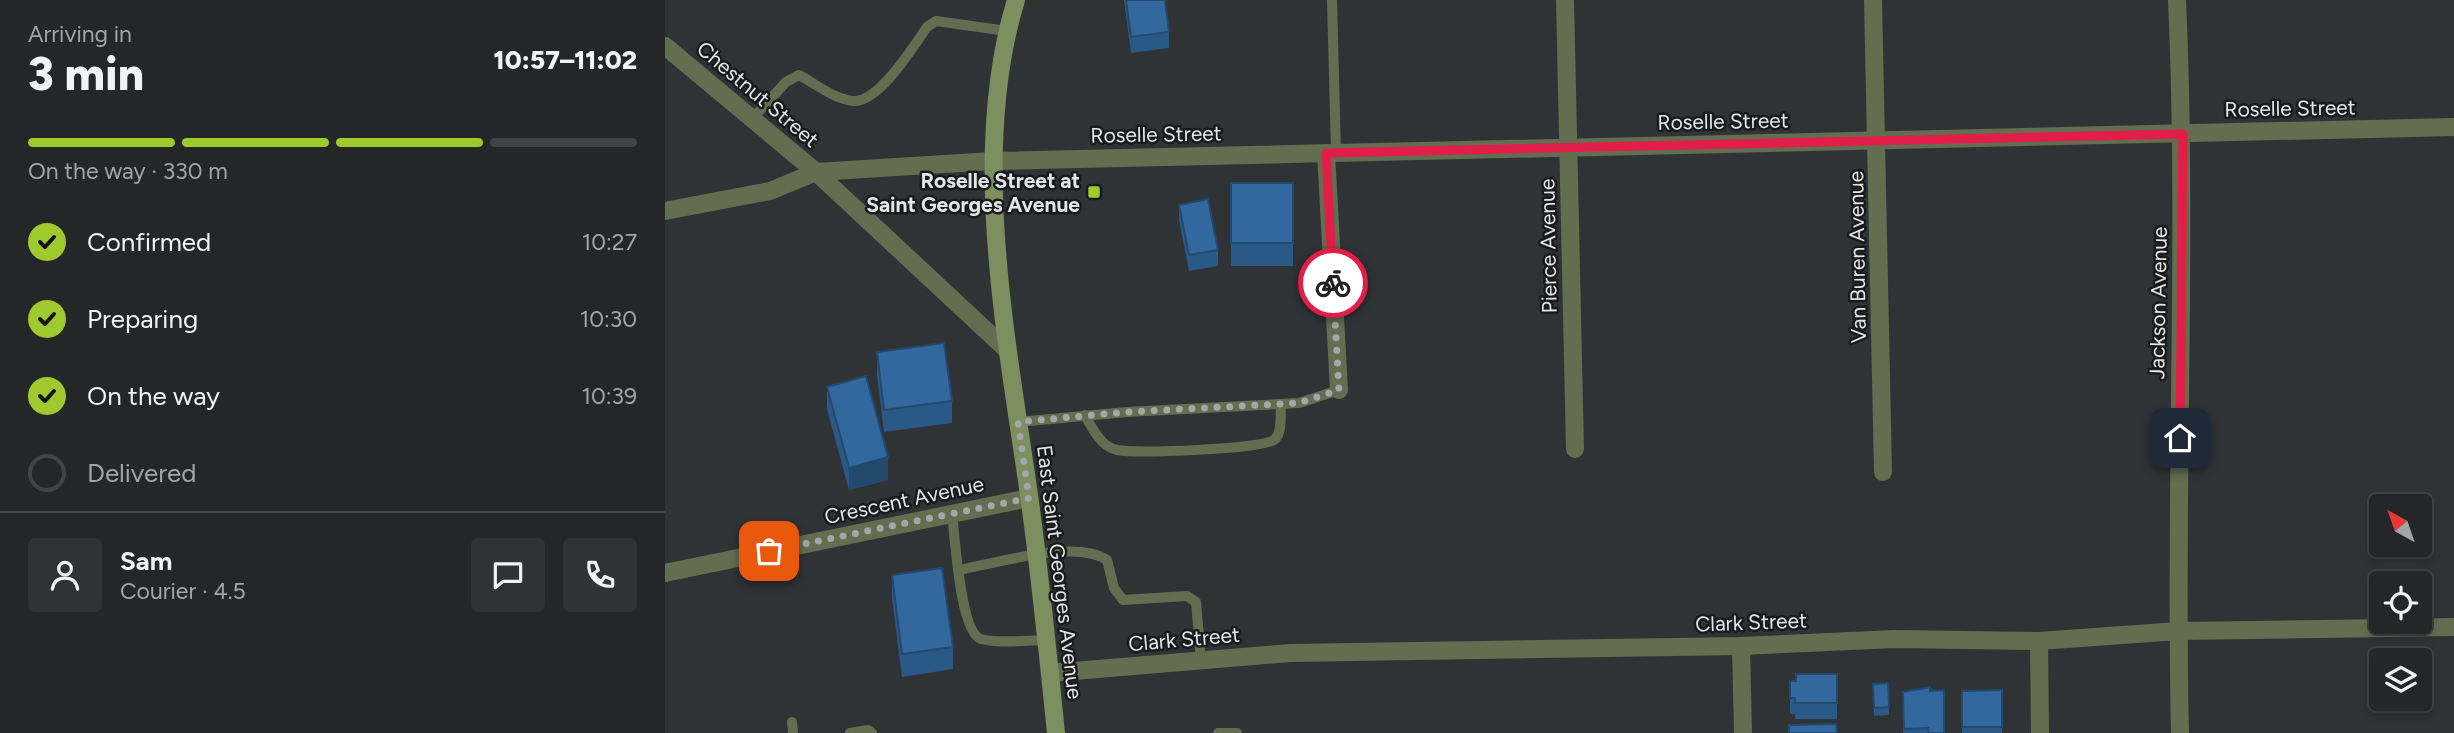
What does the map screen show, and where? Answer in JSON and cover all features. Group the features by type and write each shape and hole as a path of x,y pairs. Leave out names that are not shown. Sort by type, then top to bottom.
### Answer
{"main road":[{"name":"East Saint Georges Avenue","path":"1016,0 1007,31 992,161 1007,350 1029,498 1056,733"}],"street":[{"name":"Pierce Avenue","path":"1565,0 1574,449"},
{"name":"Van Buren Avenue","path":"1873,0 1883,472"},
{"name":"Jackson Avenue","path":"2177,0 2183,134 2178,631 2181,733"},
{"name":"Chestnut Street","path":"665,46 816,172 992,161"},
{"name":"Roselle Street","path":"992,161 2454,127"},
{"path":"1331,153 1339,390"},
{"path":"665,211 770,191 816,172 1007,350"},
{"name":"Crescent Avenue","path":"665,573 1029,498"},
{"name":"Clark Street","path":"1050,673 1290,653 1741,646 1895,639 2039,640 2178,631 2454,627"},
{"path":"2039,640 2039,733"},
{"path":"1741,646 1743,733"}],"lane":[{"path":"1331,153 1332,0"},
{"path":"752,119 786,82 799,75 828,92 852,101 871,95 927,27 936,21 1007,31"},
{"path":"1018,422 1085,415 1299,403 1339,390"},
{"path":"1085,415 1097,438 1115,450 1245,447 1272,442 1279,435 1281,404"},
{"path":"952,514 966,618 978,639 1047,640"},
{"path":"959,570 1036,555 1095,552 1107,560 1114,588 1123,600 1187,596 1196,602 1202,660"},
{"path":"850,733 868,730 872,733"},
{"path":"1218,733 1237,733"}],"building":[{"path":"1126,0 1165,0 1169,32 1131,37"},
{"path":"1231,183 1293,183 1293,243 1231,243"},
{"path":"1208,199 1218,250 1189,255 1179,205"},
{"path":"944,343 952,401 884,410 877,352"},
{"path":"866,376 888,457 849,468 827,387"},
{"path":"942,568 953,647 902,654 892,575"},
{"path":"1796,674 1837,674 1837,703 1795,703 1795,698 1790,698 1790,681 1796,681"},
{"path":"1888,683 1889,707 1874,708 1873,684"},
{"path":"1930,687 1930,691 1944,690 1944,733 1929,733 1928,728 1904,729 1903,692"},
{"path":"2002,690 2002,727 1962,727 1962,691"},
{"path":"1836,724 1837,733 1789,733 1789,725"}],"way so far":[{"path":"769,551 1029,498 1018,422 1127,412 1299,403 1339,390 1333,283"}],"place":[{"name":"Roselle Street at Saint Georges Avenue","path":"1094,192"}],"route":[{"path":"1333,283 1326,153 2183,134 2180,438"}]}
